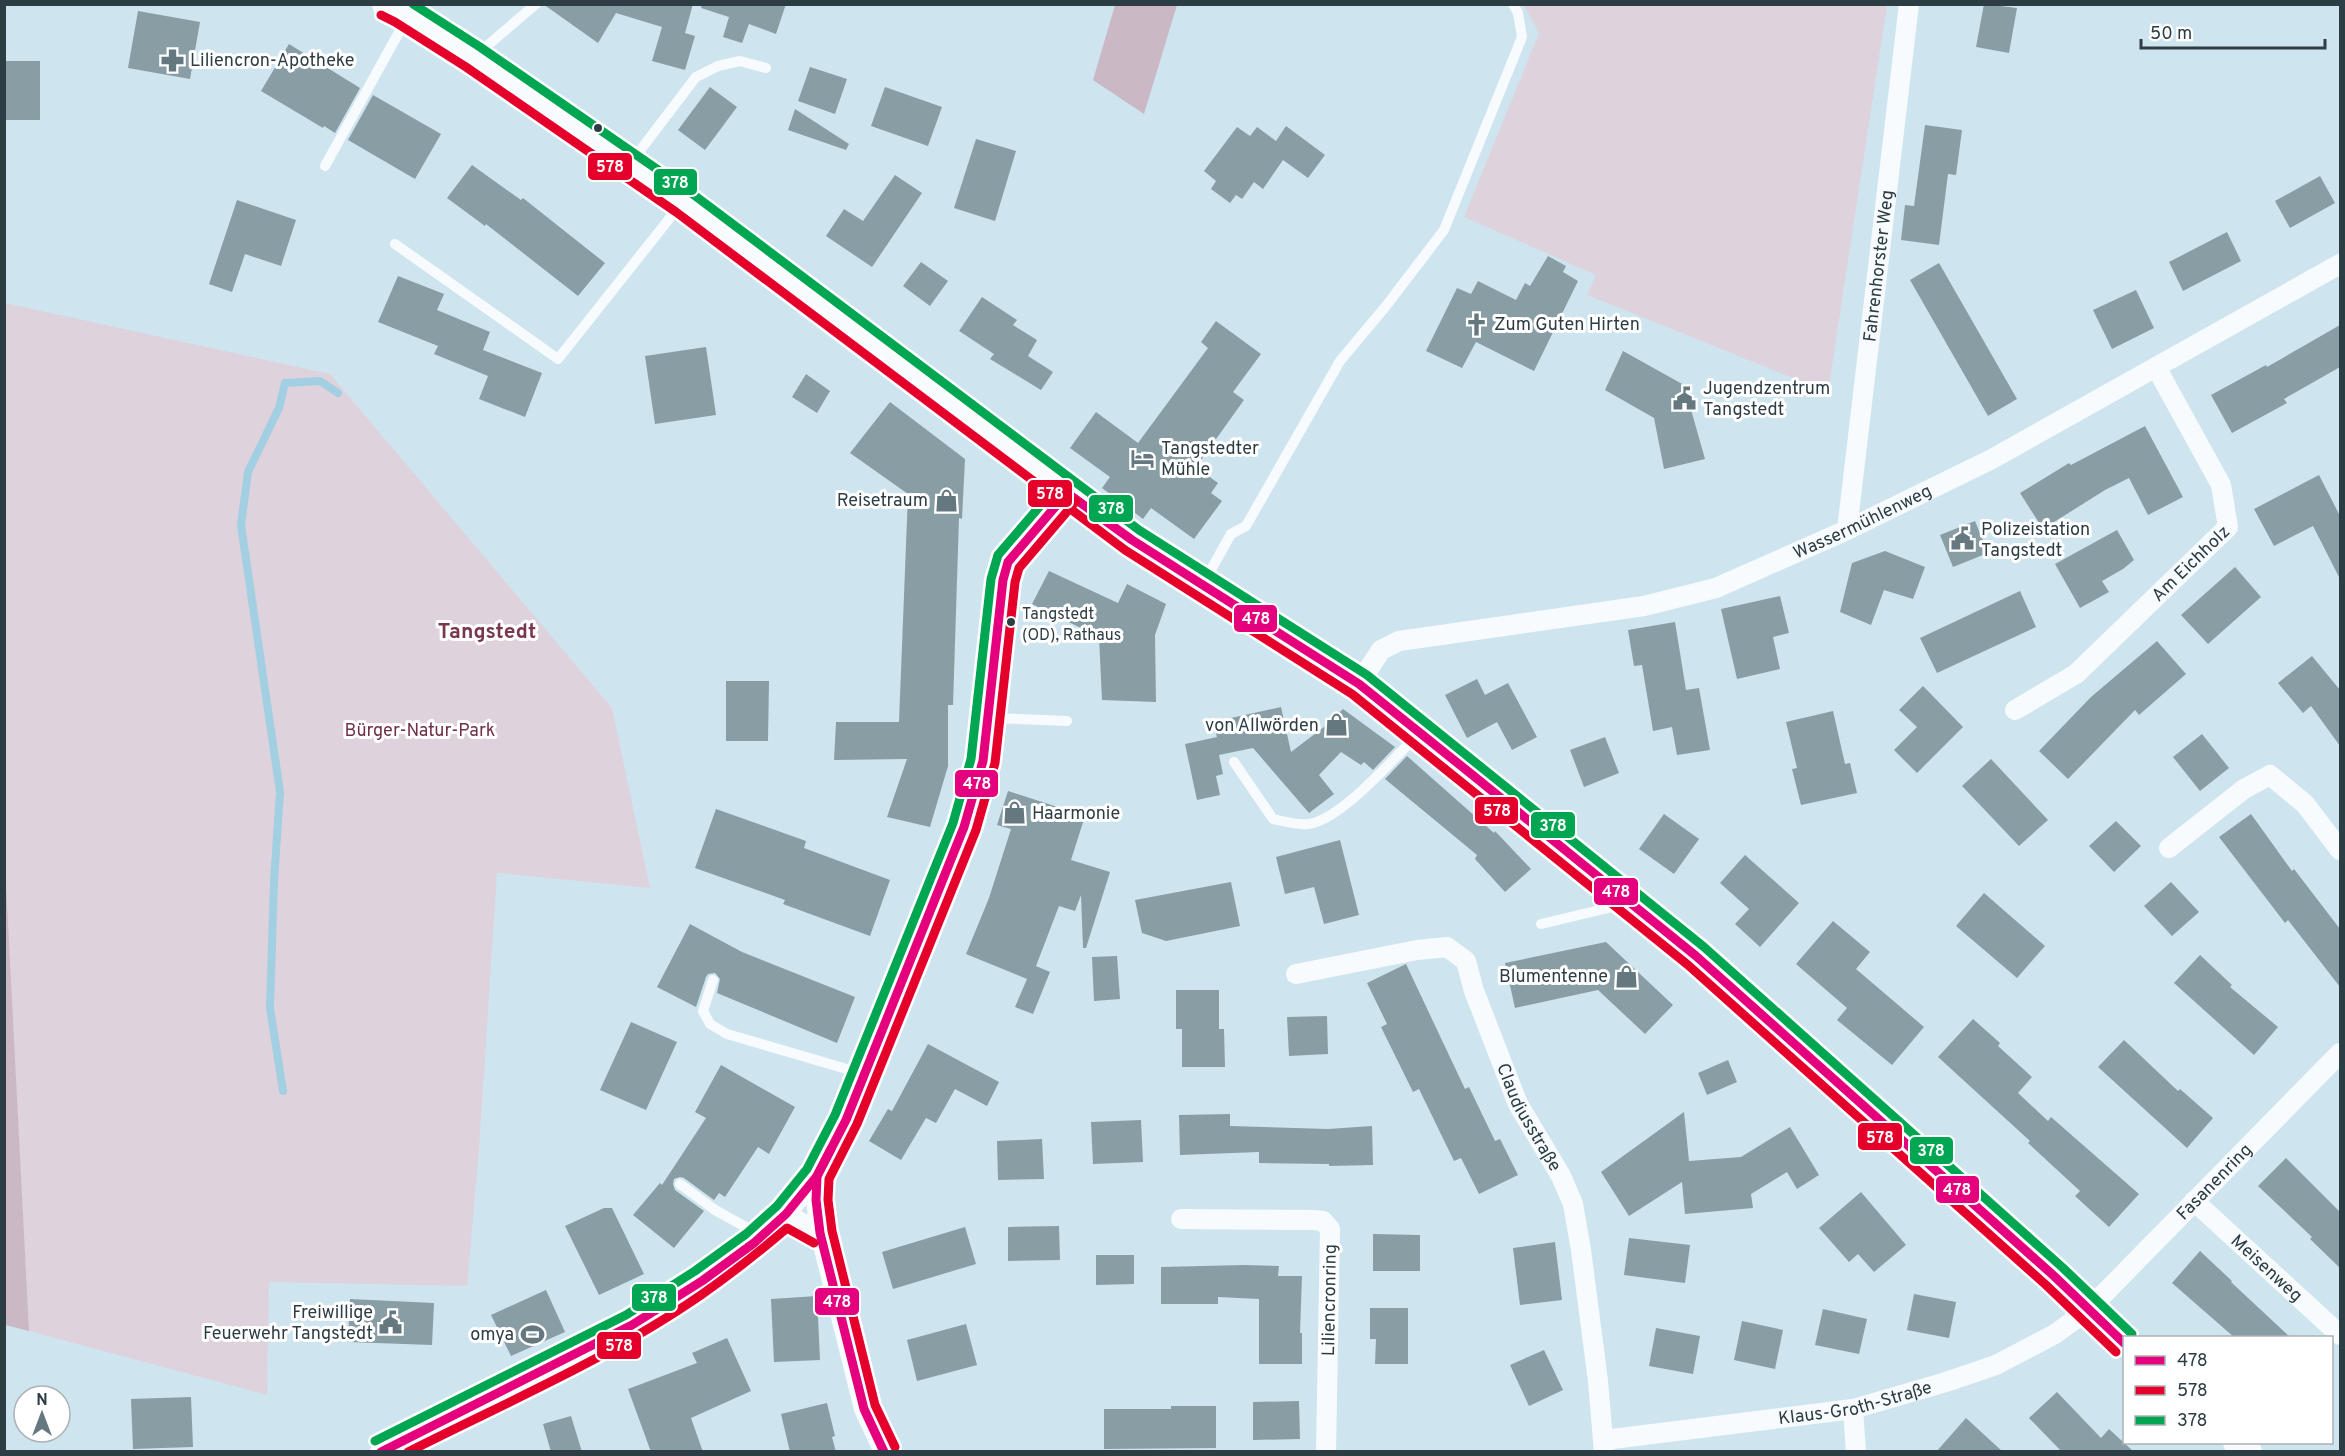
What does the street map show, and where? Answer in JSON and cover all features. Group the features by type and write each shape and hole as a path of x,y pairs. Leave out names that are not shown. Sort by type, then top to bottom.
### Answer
{"street":[{"name":"Fahrenhorster Weg","path":"1847,530 1909,4"},
{"path":"397,10 473,57 683,202 1066,494 1131,540 1359,684 1714,972 2054,1276 2123,1342"},
{"name":"Wassermühlenweg","path":"1359,684 1381,650 1399,641 1644,606 1706,591 1777,562 1992,459 2340,264"},
{"name":"Am Eichholz","path":"2015,710 2076,674 2228,527 2221,485 2156,367"},
{"path":"380,1452 632,1325 702,1281 762,1236 786,1214 817,1176 846,1120 964,827 983,761 1003,580 1008,562 1066,494"},
{"path":"2169,848 2244,789 2270,775 2305,804 2340,850"},
{"name":"Claudiusstraße","path":"1296,974 1417,950 1447,947 1466,961 1474,991 1518,1104 1562,1176 1573,1204 1604,1446"},
{"name":"Fasanenring","path":"2088,1310 2340,1053"},
{"path":"817,1176 816,1200 820,1233 864,1409 884,1452"},
{"name":"Meisenweg","path":"2194,1201 2340,1335"},
{"path":"786,1214 820,1233"},
{"name":"Liliencronring","path":"1181,1219 1314,1220 1323,1221 1330,1229 1326,1452"},
{"name":"Klaus-Groth-Straße","path":"1604,1446 1853,1408 1946,1382 1996,1365 2055,1334 2088,1310"},
{"path":"1853,1408 1856,1452"}],"lane":[{"path":"473,57 536,4"},
{"path":"1203,584 1231,534 1246,526 1340,361 1386,306 1444,230 1522,37 1518,13 1513,4"},
{"path":"326,166 397,10"},
{"path":"629,165 696,77 718,66 740,61 766,68"},
{"path":"394,244 558,359 683,202"},
{"path":"989,718 1067,721"},
{"path":"1234,762 1273,819 1297,824 1312,823 1333,814 1377,776 1419,732"},
{"path":"1541,924 1630,903"},
{"path":"713,980 703,1011 710,1024 727,1034 864,1074"},
{"path":"680,1184 715,1210 762,1236"}],"green space":[{"path":"1524,5 1887,5 1828,392 1587,295 1596,275 1464,217 1539,33"},
{"name":"Bürger-Natur-Park","path":"5,303 330,374 612,708 650,888 497,873 479,1150 467,1286 269,1282 267,1395 29,1331 4,865"}],"shaded area":[{"path":"1115,5 1177,5 1144,114 1093,80"},
{"path":"5,865 29,1331 5,1325"}],"building":[{"path":"543,4 693,4 685,33 695,36 685,70 652,61 662,27 616,13 598,43"},
{"path":"702,4 786,4 776,34 749,24 742,43 723,37 729,17 701,8"},
{"path":"1984,4 2017,8 2009,53 1976,47"},
{"path":"138,11 200,22 190,79 128,68"},
{"path":"289,44 360,88 335,133 261,91"},
{"path":"4,61 40,61 40,120 4,120"},
{"path":"810,67 847,79 835,114 798,101"},
{"path":"710,87 737,107 705,150 678,130"},
{"path":"885,87 942,107 928,146 871,126"},
{"path":"373,95 441,134 415,179 348,140"},
{"path":"795,109 849,144 846,150 788,130"},
{"path":"1925,125 1962,130 1956,175 1948,174 1939,245 1901,240 1905,205 1914,206"},
{"path":"1286,126 1325,155 1308,178 1283,160 1263,189 1254,182 1242,199 1236,195 1230,203 1211,189 1216,181 1204,171 1237,127 1250,136 1257,127 1276,141"},
{"path":"976,139 1016,151 995,221 954,208"},
{"path":"472,165 521,200 523,198 605,263 578,296 486,224 485,226 447,198"},
{"path":"895,175 922,193 872,267 826,236 844,209 863,221"},
{"path":"2320,176 2335,203 2290,228 2275,201"},
{"path":"237,200 296,220 281,266 245,254 232,292 209,284"},
{"path":"2227,232 2241,261 2183,291 2169,262"},
{"path":"1548,256 1566,266 1563,272 1578,281 1534,371 1476,342 1462,368 1426,351 1457,288 1471,294 1478,281 1516,300 1525,283 1530,286"},
{"path":"921,262 948,281 930,306 903,286"},
{"path":"1939,263 2017,399 1988,416 1910,280"},
{"path":"398,276 444,294 437,310 490,332 483,350 542,373 525,417 479,399 488,376 434,354 438,346 378,322"},
{"path":"2136,290 2154,328 2112,349 2093,310"},
{"path":"982,297 1017,320 1013,325 1037,340 1028,356 1053,372 1041,390 990,359 994,354 959,331"},
{"name":"Tangstedter Mühle","path":"1216,321 1261,354 1233,392 1244,400 1196,467 1218,483 1211,493 1222,501 1194,539 1151,508 1143,519 1102,488 1110,477 1070,448 1096,412 1138,443 1208,348 1201,342"},
{"path":"2340,325 2340,367 2284,399 2287,403 2232,433 2211,395 2266,365 2267,367"},
{"path":"706,347 716,415 655,424 645,356"},
{"path":"1623,351 1684,385 1705,459 1664,469 1654,418 1605,390"},
{"path":"806,374 830,391 817,413 792,397"},
{"path":"890,402 965,459 962,519 959,518 953,705 948,705 948,766 930,827 887,817 907,759 834,760 836,722 899,722 908,494 850,453"},
{"path":"2145,426 2183,497 2148,515 2129,478 2105,490 2043,529 2020,493 2069,463 2071,465"},
{"path":"2319,475 2340,516 2340,579 2313,526 2274,546 2254,509"},
{"path":"1975,521 1988,553 1953,567 1940,535"},
{"path":"2117,530 2134,560 2102,581 2109,592 2080,608 2055,564"},
{"path":"1885,551 1925,567 1913,599 1884,590 1871,625 1840,612 1852,563"},
{"path":"2235,567 2261,597 2208,644 2181,615"},
{"path":"1049,571 1118,603 1127,584 1166,604 1155,635 1156,702 1102,700 1099,637 1032,604"},
{"path":"2020,591 2036,627 1937,673 1920,638"},
{"path":"1780,596 1789,633 1773,637 1780,669 1737,679 1721,609"},
{"path":"1675,622 1686,690 1699,688 1710,750 1677,755 1672,727 1653,731 1642,665 1634,666 1628,630"},
{"path":"2157,641 2186,674 2139,715 2135,710 2068,779 2039,751 2091,697"},
{"path":"2312,656 2340,690 2340,746 2311,706 2303,713 2278,683"},
{"path":"1477,679 1485,695 1508,683 1537,737 1512,750 1497,722 1467,738 1445,695"},
{"path":"726,681 769,681 768,741 726,741"},
{"path":"1923,686 1963,727 1917,773 1894,750 1917,727 1899,710"},
{"path":"1281,707 1291,752 1343,709 1395,747 1373,770 1364,762 1361,765 1341,752 1319,775 1334,794 1309,813 1253,748 1219,755 1223,774 1216,776 1220,795 1197,800 1185,744 1217,737 1213,722"},
{"path":"1833,711 1845,764 1850,763 1857,793 1801,805 1792,769 1797,768 1786,722"},
{"path":"2202,734 2229,768 2200,791 2173,757"},
{"path":"1605,737 1619,773 1584,787 1570,750"},
{"path":"1407,756 1494,833 1495,831 1531,869 1505,892 1475,859 1477,855 1385,779"},
{"path":"1991,759 2048,820 2019,846 1962,786"},
{"path":"1008,791 1085,816 1071,860 1110,872 1086,948 1083,948 1081,895 1075,911 1059,906 1036,966 1050,972 1033,1014 1015,1007 1027,979 966,954 989,898 1011,829 997,825"},
{"path":"716,809 806,841 804,848 890,880 870,936 783,904 785,900 695,868"},
{"path":"1664,814 1699,839 1674,874 1639,849"},
{"path":"2251,814 2292,871 2294,869 2340,929 2340,987 2288,920 2285,923 2219,837"},
{"path":"2116,821 2141,846 2114,872 2089,846"},
{"path":"1340,840 1359,915 1324,924 1314,887 1285,894 1276,857"},
{"path":"1745,855 1799,903 1760,947 1735,924 1749,909 1720,883"},
{"path":"1231,882 1240,926 1166,941 1142,933 1135,900"},
{"path":"2171,882 2199,912 2172,936 2144,906"},
{"path":"1984,893 2045,946 2017,978 1956,926"},
{"path":"1833,921 1870,952 1856,969 1924,1027 1892,1065 1837,1020 1847,1008 1796,964"},
{"path":"690,924 742,952 855,997 837,1043 717,993 720,979 715,973 708,974 706,977 696,1007 657,987"},
{"path":"1606,942 1673,1005 1645,1034 1598,990 1515,1008 1505,963"},
{"path":"2200,955 2232,985 2230,987 2278,1027 2254,1055 2174,983"},
{"path":"1117,956 1120,999 1094,1001 1092,957"},
{"path":"1406,964 1465,1089 1469,1087 1495,1141 1500,1139 1518,1175 1479,1194 1461,1158 1454,1161 1419,1089 1413,1092 1381,1027 1387,1024 1367,983"},
{"path":"1176,990 1219,990 1219,1029 1224,1029 1225,1067 1182,1067 1182,1029 1176,1029"},
{"path":"1327,1016 1328,1054 1289,1056 1287,1017"},
{"path":"1973,1019 2000,1043 1998,1046 2032,1077 2018,1093 2048,1121 2051,1117 2139,1194 2109,1227 2075,1196 2080,1191 2028,1143 2030,1141 1938,1057"},
{"path":"631,1022 677,1042 646,1110 600,1090"},
{"path":"2124,1040 2178,1091 2180,1089 2213,1118 2187,1148 2098,1067"},
{"path":"928,1044 999,1082 987,1106 955,1089 936,1123 926,1118 901,1160 869,1141 888,1109 892,1111"},
{"path":"1728,1060 1737,1082 1707,1095 1698,1073"},
{"path":"721,1065 795,1107 769,1154 758,1147 725,1197 719,1193 714,1200 684,1178 674,1179 675,1190 704,1211 674,1248 633,1215 660,1183 662,1185 706,1118 695,1112"},
{"path":"1684,1112 1689,1161 1741,1157 1790,1127 1819,1175 1797,1189 1787,1172 1751,1194 1753,1208 1685,1214 1682,1182 1629,1216 1601,1172"},
{"path":"1230,1114 1230,1126 1328,1129 1372,1126 1373,1165 1259,1163 1259,1152 1180,1155 1179,1115"},
{"path":"1141,1120 1143,1162 1093,1164 1091,1122"},
{"path":"1042,1139 1044,1179 998,1180 997,1141"},
{"path":"2286,1158 2340,1212 2340,1268 2310,1239 2312,1237 2258,1186"},
{"path":"1861,1192 1906,1245 1874,1272 1858,1254 1849,1262 1819,1228"},
{"path":"604,1208 612,1208 644,1274 599,1295 565,1226"},
{"path":"1059,1226 1060,1260 1008,1261 1008,1227"},
{"path":"965,1227 976,1264 893,1289 882,1252"},
{"path":"1373,1234 1420,1235 1420,1271 1373,1271"},
{"path":"1629,1238 1690,1245 1685,1283 1624,1275"},
{"path":"1555,1242 1562,1300 1520,1305 1513,1248"},
{"path":"2200,1251 2289,1336 2233,1336 2172,1283"},
{"path":"1096,1255 1134,1255 1134,1284 1096,1285"},
{"path":"1279,1266 1278,1276 1302,1276 1300,1333 1302,1333 1302,1364 1259,1364 1259,1299 1218,1297 1218,1304 1161,1304 1161,1267"},
{"path":"546,1290 565,1332 511,1356 491,1315"},
{"path":"1914,1294 1956,1302 1949,1338 1907,1330"},
{"path":"817,1296 820,1360 774,1362 771,1299"},
{"name":"Freiwillige Feuerwehr Tangstedt","path":"350,1299 434,1303 432,1345 348,1342"},
{"path":"1370,1308 1408,1308 1408,1364 1375,1364 1376,1339 1370,1339"},
{"path":"1823,1309 1867,1319 1859,1354 1815,1345"},
{"path":"1742,1321 1783,1330 1775,1369 1734,1360"},
{"path":"966,1324 977,1365 917,1381 907,1340"},
{"path":"1656,1328 1700,1336 1693,1374 1649,1366"},
{"path":"727,1338 751,1391 691,1418 703,1452 651,1452 628,1389 697,1363 692,1353"},
{"path":"1544,1350 1563,1390 1529,1406 1510,1365"},
{"path":"2057,1392 2101,1438 2109,1429 2134,1452 2062,1452 2029,1418"},
{"path":"191,1397 193,1447 133,1449 131,1399"},
{"path":"1299,1401 1300,1439 1253,1440 1253,1402"},
{"path":"827,1403 835,1436 832,1437 836,1452 790,1452 781,1414"},
{"path":"1171,1406 1216,1406 1216,1448 1104,1449 1104,1409 1171,1409"},
{"path":"571,1416 582,1452 551,1452 543,1424"},
{"path":"1966,1418 2003,1452 1936,1452"}],"waterway":[{"path":"283,1091 270,1008 274,881 280,792 241,525 248,472 279,408 285,383 320,381 338,393"}],"transit line":[{"name":"378","path":"413,4 480,47 690,192 1139,530 1367,675 1704,947 2062,1267 2132,1334"},
{"name":"578","path":"381,15 466,67 676,212 1125,550 1352,694 1688,965 2046,1285 2116,1352"},
{"name":"378","path":"375,1441 626,1315 695,1271 746,1234 777,1206 807,1169 835,1115 953,823 971,759 991,579 998,555 1058,485"},
{"name":"478","path":"1067,493 1132,540 1359,684 1470,773 1696,956 2054,1276 2123,1342"},
{"name":"478","path":"381,1452 632,1325 702,1281 754,1243 786,1214 817,1176 846,1120 964,827 983,761 1003,580 1008,562 1067,493"},
{"name":"578","path":"895,1447 875,1405 832,1231 828,1200 829,1179 857,1124 976,830 995,763 1015,582 1019,568 1076,501"},
{"name":"478","path":"831,1149 817,1176 816,1200 820,1233 864,1409 884,1452"},
{"name":"578","path":"408,1452 631,1339 712,1287 787,1228 814,1243"}],"place":[{"name":"Liliencron-Apotheke","path":"172,60"},
{"name":"Zum Guten Hirten","path":"1476,324"},
{"name":"Jugendzentrum Tangstedt","path":"1685,398"},
{"name":"Tangstedter Mühle","path":"1143,458"},
{"name":"Reisetraum","path":"946,500"},
{"name":"Polizeistation Tangstedt","path":"1963,539"},
{"name":"Tangstedt (OD), Rathaus","path":"1011,622"},
{"name":"von Allwörden","path":"1337,725"},
{"name":"Haarmonie","path":"1014,813"},
{"name":"Blumentenne","path":"1626,976"},
{"name":"Freiwillige Feuerwehr Tangstedt","path":"391,1322"},
{"name":"omya","path":"532,1334"}],"district":[{"name":"Tangstedt","path":"487,631"}]}
